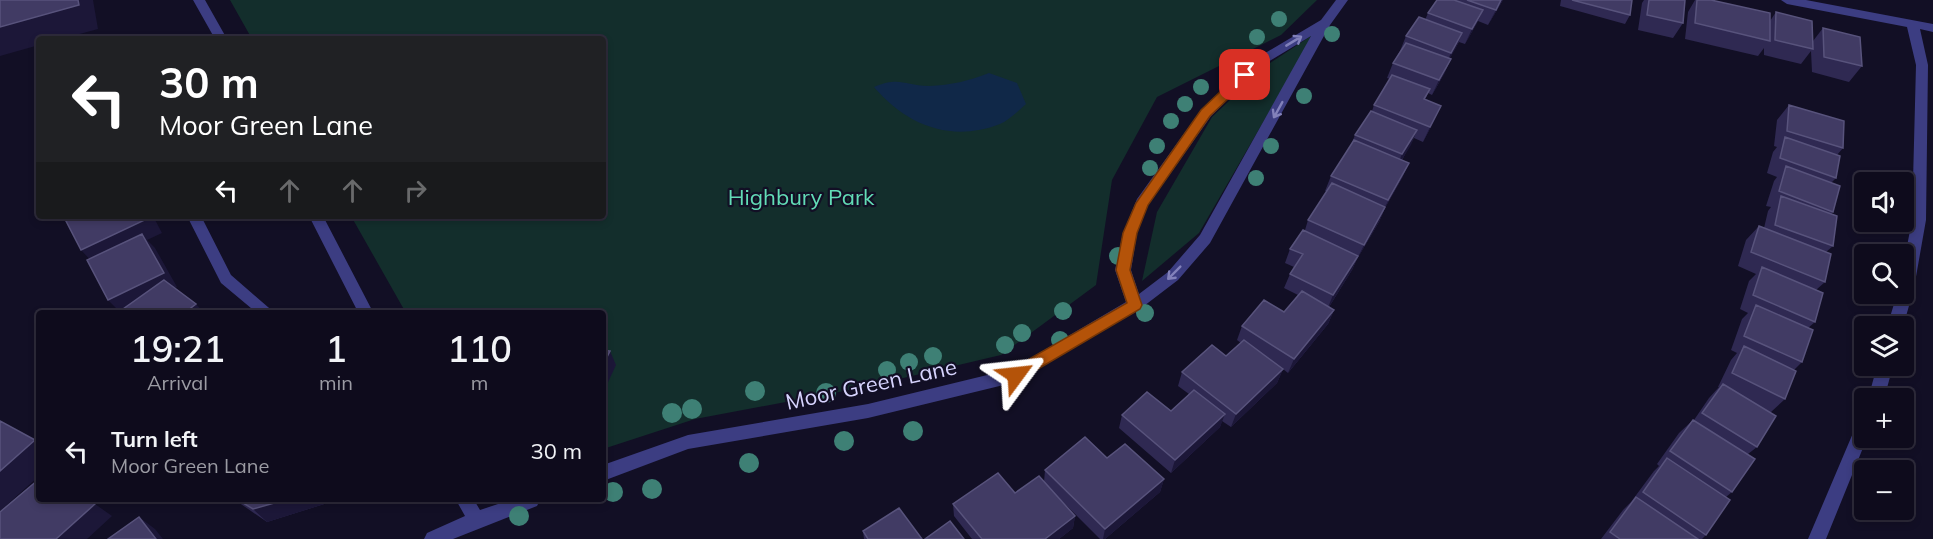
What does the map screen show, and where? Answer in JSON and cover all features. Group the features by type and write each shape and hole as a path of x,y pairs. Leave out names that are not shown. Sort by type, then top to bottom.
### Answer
{"street":[{"path":"199,0 219,36"},
{"name":"Moor Green Lane","path":"606,472 688,442 868,411 1016,375 1135,305 1173,276 1205,239 1326,21 1342,0"},
{"path":"1787,0 1933,28"},
{"name":"Moor Green Lane","path":"1135,305 1123,270 1130,233 1142,203 1206,113 1259,62 1326,21"},
{"path":"1898,316 1919,220 1922,65 1913,25"},
{"path":"196,219 226,279 264,310"},
{"path":"318,219 366,310"},
{"path":"1817,539 1855,448"},
{"path":"466,502 476,520"},
{"path":"433,539 526,502"}],"green space":[{"name":"Highbury Park","path":"230,0 1317,0 1281,35 1157,97 1112,180 1096,285 1001,355 865,387 695,419 606,448 606,310 404,310 353,219 606,219 606,36 250,36"},
{"path":"1314,34 1199,233 1142,281 1157,212 1212,117 1267,65"}],"water":[{"path":"989,73 1017,83 1026,104 1000,124 964,132 947,131 915,120 900,111 874,87 890,82 921,86 945,85"}],"building":[{"path":"0,0 78,0 79,5 0,27"},
{"path":"1437,0 1454,0 1483,10 1472,29 1428,13"},
{"path":"1467,0 1501,0 1496,10"},
{"path":"1572,0 1632,0 1630,15"},
{"path":"1649,0 1685,0 1683,23 1647,15"},
{"path":"1697,0 1711,0 1770,13 1770,41 1695,23"},
{"path":"1776,12 1812,21 1813,49 1775,40"},
{"path":"1419,17 1462,33 1451,53 1406,36"},
{"path":"1823,28 1860,37 1862,66 1824,57"},
{"path":"1406,43 1451,59 1439,80 1393,63"},
{"path":"1392,75 1430,89 1424,99 1441,106 1430,127 1374,105"},
{"path":"1789,105 1844,121 1843,148 1787,131"},
{"path":"1371,111 1417,130 1402,154 1355,135"},
{"path":"1785,137 1840,156 1836,178 1780,158"},
{"path":"1354,140 1409,163 1388,200 1331,176"},
{"path":"1786,166 1840,186 1833,212 1779,191"},
{"path":"1332,183 1385,207 1364,245 1308,220"},
{"path":"1781,196 1837,216 1833,246 1775,225"},
{"path":"70,219 147,219 81,250 66,221"},
{"path":"1759,226 1831,254 1825,282 1751,252"},
{"path":"1303,230 1358,256 1333,295 1290,274 1303,254 1290,249"},
{"path":"142,234 164,273 108,300 87,260"},
{"path":"1762,267 1823,293 1815,322 1753,295"},
{"path":"164,280 196,304 188,310 122,310"},
{"path":"1302,291 1334,310 1294,359 1242,326 1264,300 1284,312"},
{"path":"1756,305 1813,330 1802,362 1744,336"},
{"path":"1244,340 1283,369 1236,414 1182,372 1212,345 1226,356"},
{"path":"1744,346 1796,371 1785,399 1732,373"},
{"path":"1723,384 1776,416 1757,447 1702,413"},
{"path":"1194,390 1225,414 1175,460 1122,415 1147,392 1171,411"},
{"path":"1693,420 1755,459 1732,492 1670,451"},
{"path":"0,421 35,440 0,471"},
{"path":"1085,437 1107,458 1125,444 1164,479 1105,529 1045,470"},
{"path":"1667,458 1730,500 1706,535 1643,492"},
{"path":"998,473 1015,493 1039,476 1075,516 1045,539 982,539 953,504"},
{"path":"36,482 36,502 92,502 95,504 56,539 0,539 0,512"},
{"path":"1636,497 1698,539 1620,539 1610,532"},
{"path":"241,502 278,502 253,509"},
{"path":"899,508 922,539 868,539 863,531"},
{"path":"139,517 156,539 108,539"},
{"path":"950,521 964,539 925,539"}],"route":[{"path":"1016,375 1135,305 1123,270 1130,233 1142,203 1206,113 1245,75"}]}
